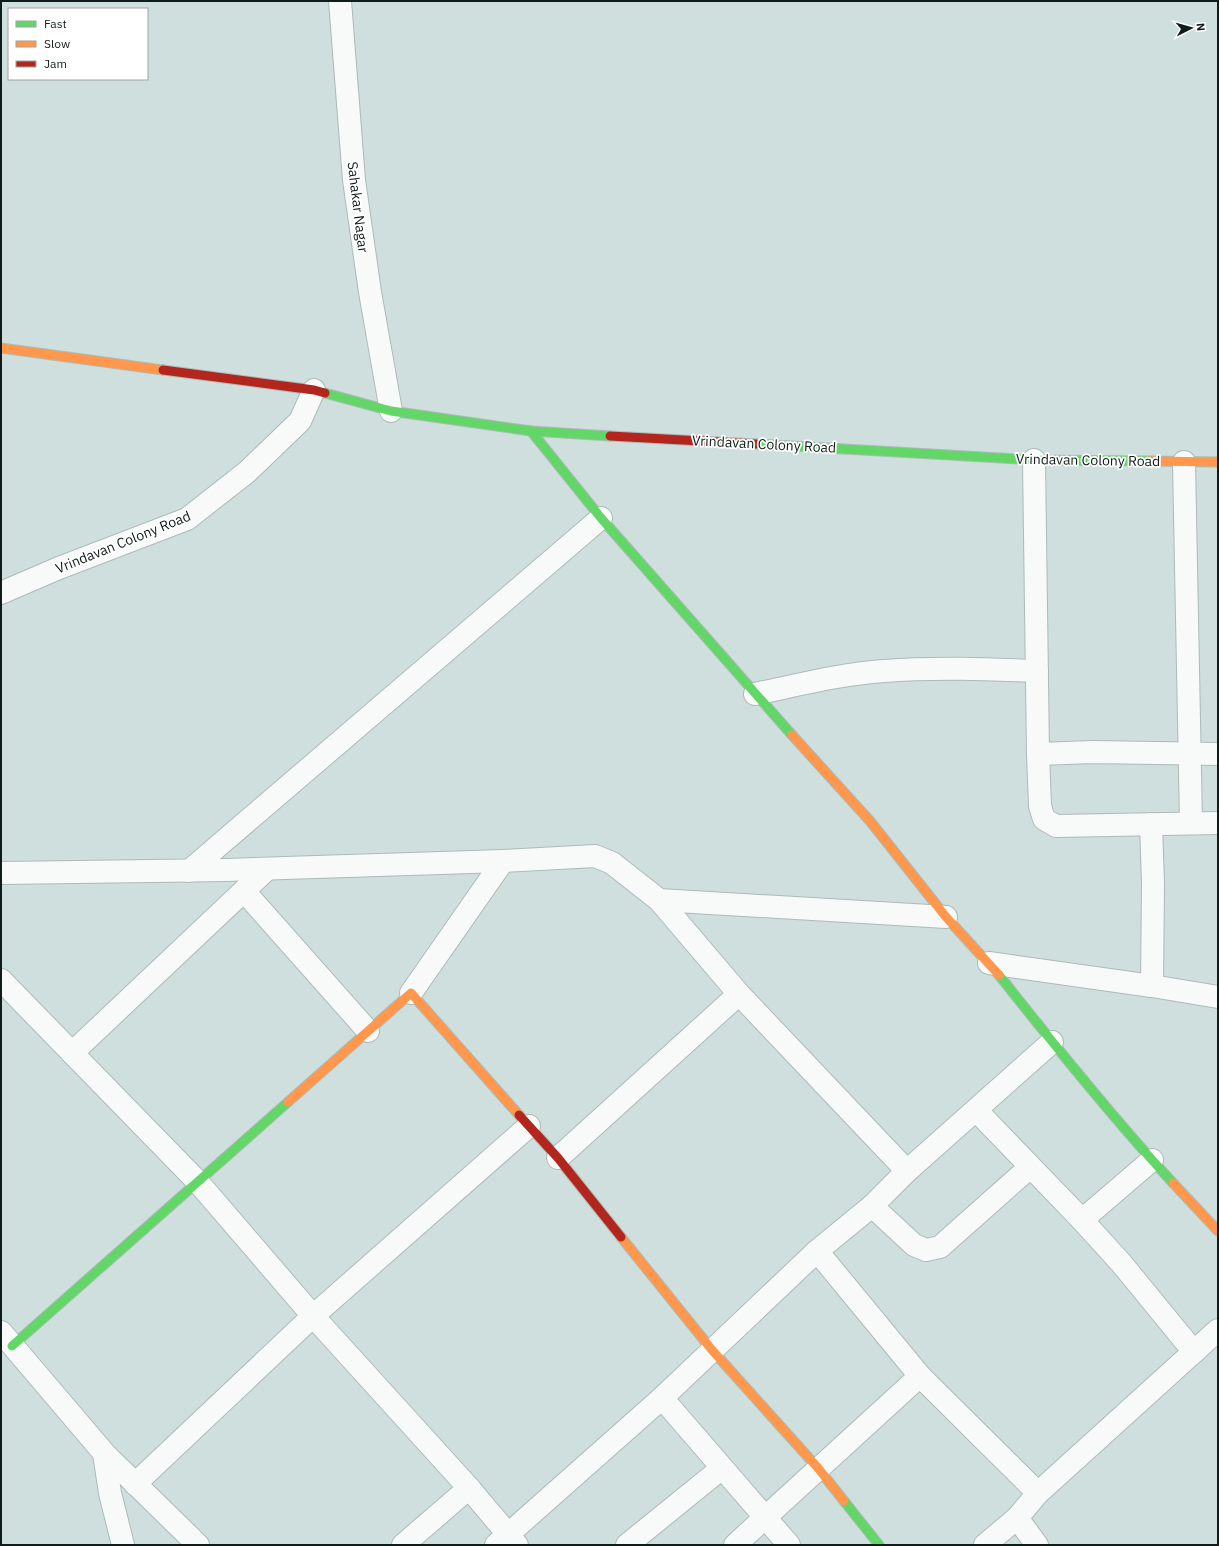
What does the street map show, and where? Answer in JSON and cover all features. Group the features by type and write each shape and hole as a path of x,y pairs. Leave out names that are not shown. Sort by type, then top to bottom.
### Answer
{"street":[{"name":"Sahakar Nagar","path":"340,1 354,180 370,292 391,411"},
{"name":"Vrindavan Colony Road","path":"1,348 314,390 391,411 531,431 1034,460 1218,462"},
{"name":"Vrindavan Colony Road","path":"1,593 59,568 187,519 247,472 300,422 314,390"},
{"path":"531,431 601,518 755,694 870,821 946,917 989,963 1052,1042 1152,1160 1218,1231"},
{"path":"1034,460 1038,754 1040,806 1044,819 1056,826 1218,823"},
{"path":"1184,462 1191,823"},
{"path":"189,870 601,518"},
{"path":"755,694 828,679 883,671 935,668 1037,671"},
{"path":"1038,754 1093,752 1218,754"},
{"path":"1151,824 1153,883 1152,986"},
{"path":"1,873 267,869 503,861 595,856 612,863 659,900 739,994 906,1171"},
{"path":"198,1545 104,1453 6,1339 197,1181 412,993 503,861"},
{"path":"72,1053 267,869"},
{"path":"244,891 368,1031"},
{"path":"659,900 946,917"},
{"path":"989,963 1218,997"},
{"path":"1,980 197,1181 313,1316 469,1488 507,1541 662,1398 816,1251 872,1206 906,1171 1052,1042"},
{"path":"412,993 558,1158 712,1350 818,1468 879,1545"},
{"path":"558,1158 739,994"},
{"path":"976,1110 1082,1220 1122,1264 1194,1352"},
{"path":"135,1484 313,1316 529,1126"},
{"path":"1082,1220 1152,1160"},
{"path":"872,1206 914,1245 926,1250 940,1247 1030,1167"},
{"path":"816,1251 920,1376 1038,1493"},
{"path":"985,1545 1017,1518 1038,1493 1218,1330"},
{"path":"735,1545 920,1376"},
{"path":"662,1398 789,1545"},
{"path":"104,1453 110,1493 123,1545"},
{"path":"627,1545 722,1468"},
{"path":"403,1545 469,1488"},
{"path":"1017,1518 1037,1545"}],"traffic: fast":[{"path":"325,393 391,411 531,431 610,436"},
{"path":"531,431 601,518 792,735"},
{"path":"756,444 1034,460 1150,461"},
{"path":"999,975 1084,1081 1173,1183"},
{"path":"12,1346 288,1102"},
{"path":"844,1501 879,1545"}],"traffic: slow":[{"path":"1,348 163,370"},
{"path":"1150,461 1218,462"},
{"path":"792,735 870,821 946,917 999,975"},
{"path":"288,1102 411,993 519,1115"},
{"path":"1173,1183 1218,1231"},
{"path":"621,1237 712,1350 818,1468 844,1501"}],"traffic: jam":[{"path":"163,370 314,390 325,393"},
{"path":"610,436 756,444"},
{"path":"519,1115 558,1158 621,1237"}]}
